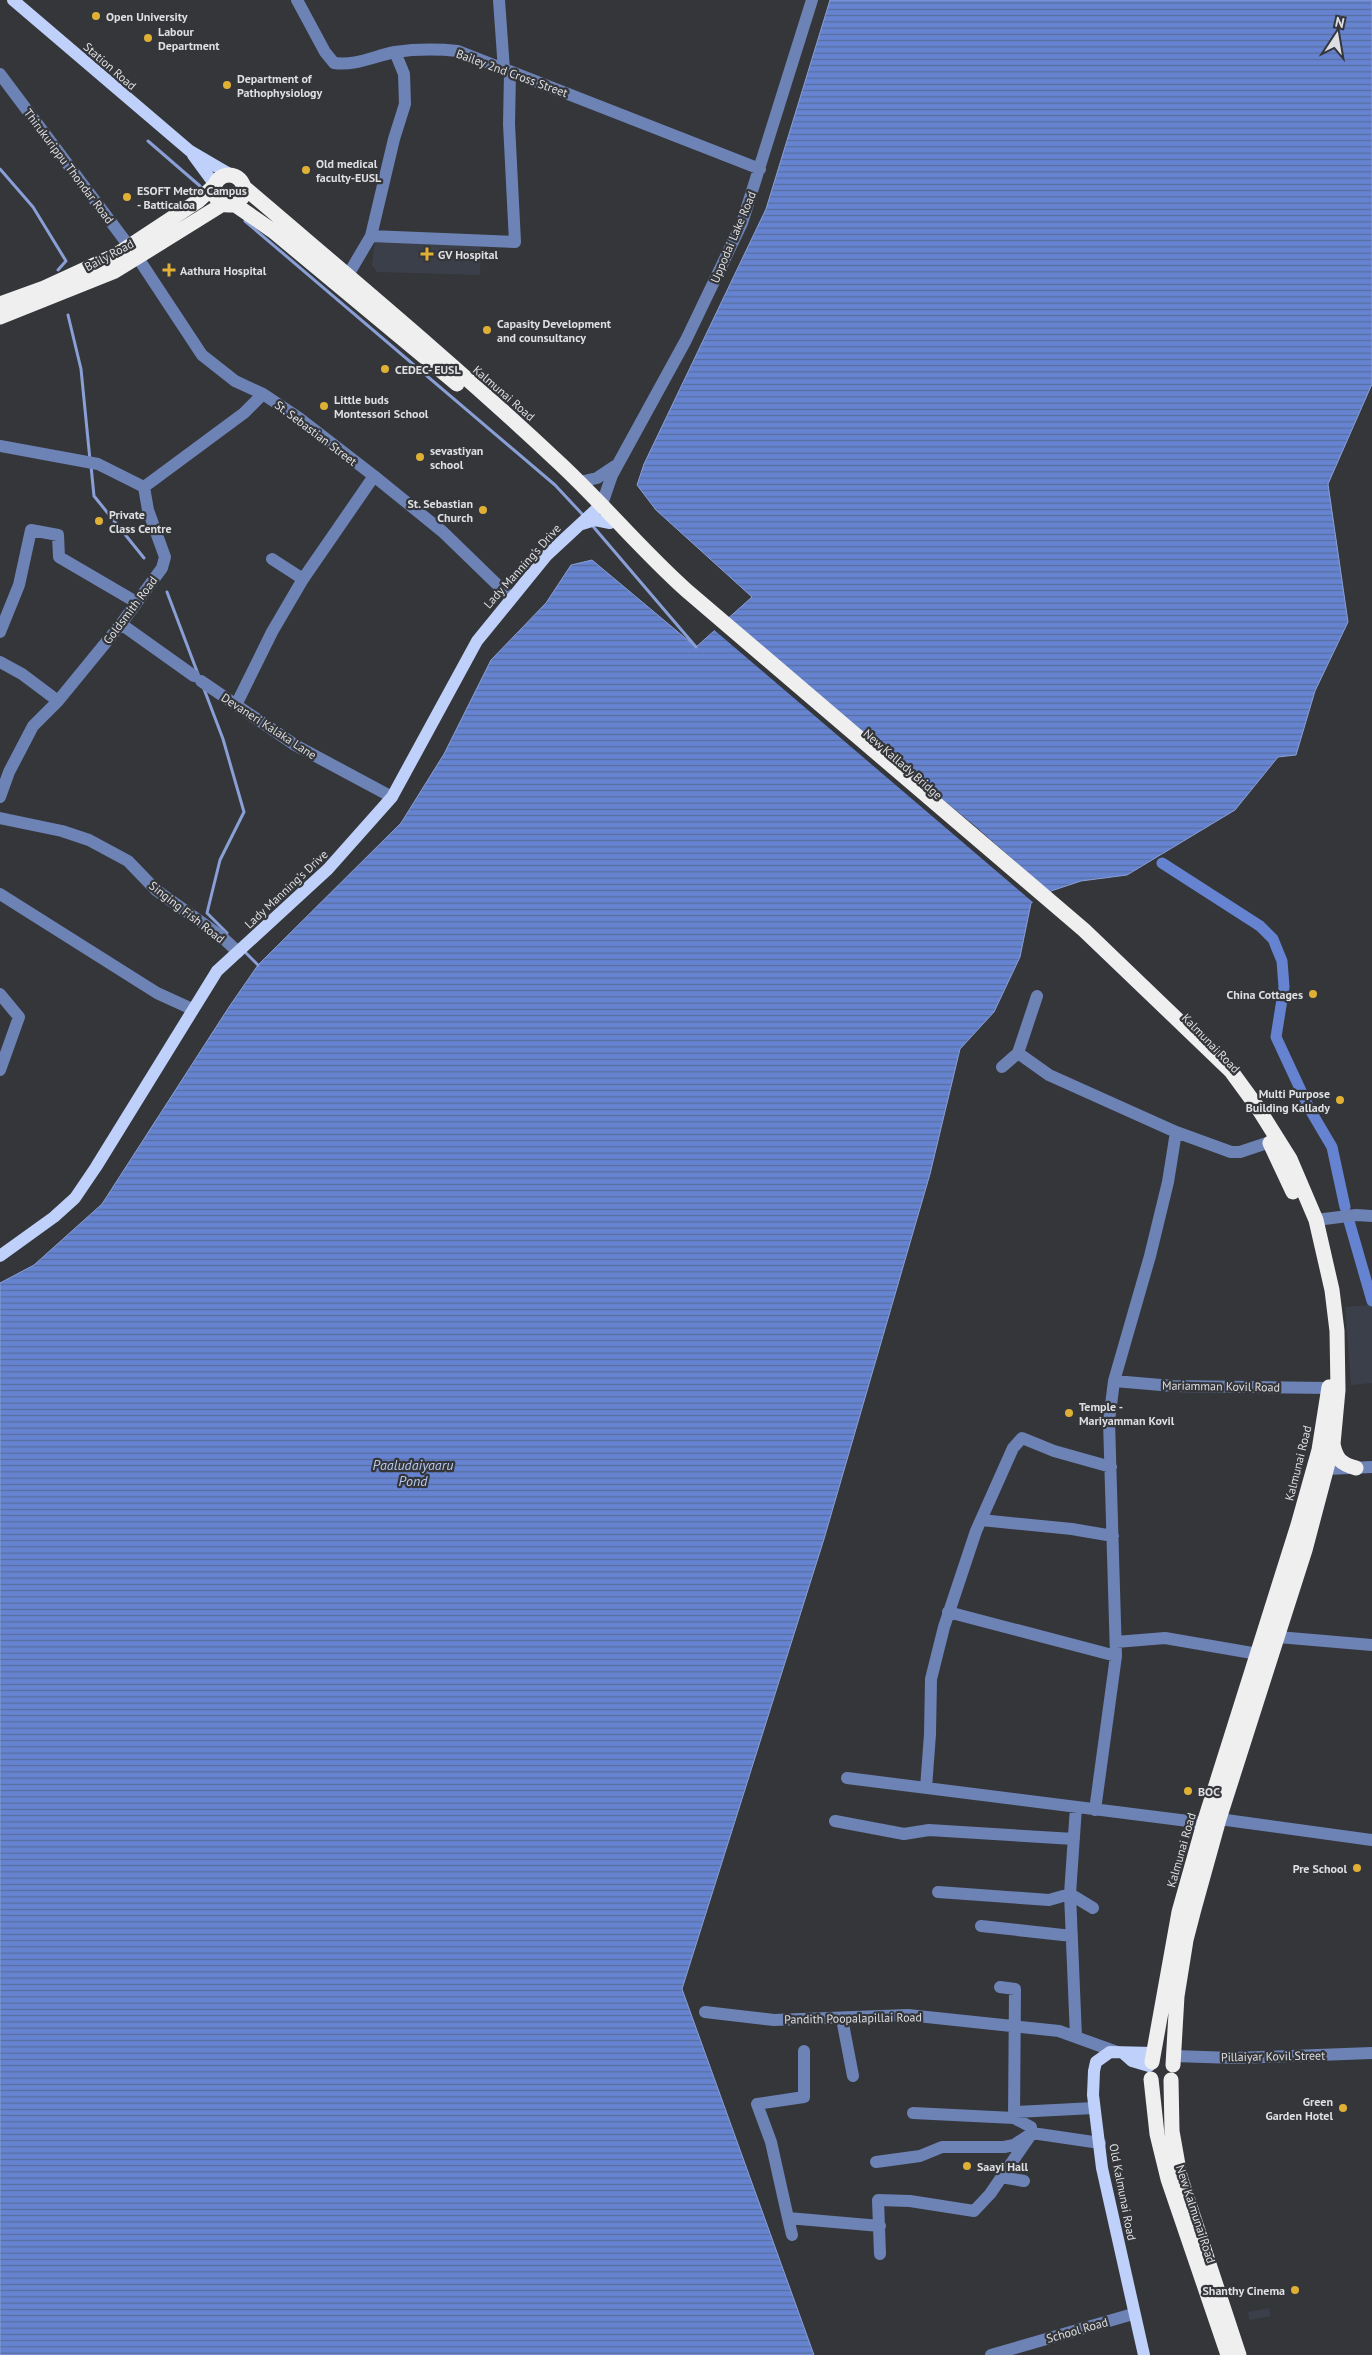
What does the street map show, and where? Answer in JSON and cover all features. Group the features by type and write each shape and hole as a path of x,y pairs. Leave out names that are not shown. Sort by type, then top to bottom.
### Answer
{"highway":[{"path":"232,175 240,180 244,188 242,198 229,204 215,196 214,186 221,177 232,175"},
{"name":"Baily Road","path":"0,317 85,285 134,252 198,202 214,186"},
{"name":"Kalmunai Road","path":"244,188 348,275 580,482 610,522 638,552 708,614"},
{"name":"Baily Road","path":"0,304 134,252 229,204"},
{"name":"Kalmunai Road","path":"229,204 274,231 529,442 599,506 708,614"},
{"name":"New Kallady Bridge","path":"708,614 1082,933"},
{"name":"Kalmunai Road","path":"1082,933 1226,1078 1270,1142 1311,1221 1326,1304 1329,1388 1319,1450 1258,1654 1204,1823 1179,1912 1152,2065"},
{"name":"Kalmunai Road","path":"1082,933 1231,1071 1258,1108 1290,1159 1332,1290 1337,1331 1338,1390 1333,1444 1278,1637 1220,1820 1186,1940 1176,2006 1173,2060"},
{"path":"1333,1444 1336,1458 1344,1465 1356,1468"},
{"path":"1171,2080 1161,2084 1152,2065 1163,2058 1173,2060"},
{"name":"New Kalmunai Road","path":"1173,2060 1175,2072 1171,2080 1172,2131 1180,2176 1239,2355"},
{"name":"New Kalmunai Road","path":"1152,2065 1157,2134 1168,2179 1228,2355"}],"main road":[{"name":"Station Road","path":"13,0 190,151 232,175"},
{"name":"Station Road","path":"190,151 214,186"},
{"name":"Lady Manning’s Drive","path":"0,1256 54,1217 75,1198 217,971 328,869 392,797 476,641 547,556 599,506"},
{"name":"Lady Manning’s Drive","path":"576,528 595,520 610,522"},
{"name":"Old Kalmunai Road","path":"1144,2355 1102,2168 1094,2108 1094,2071 1096,2062 1103,2055 1120,2053 1152,2065"}],"street":[{"name":"Bailey 2nd Cross Street","path":"297,0 325,52 334,63 348,65 395,52 431,49 458,51 760,169"},
{"path":"371,236 515,242 507,71 499,0"},
{"name":"Uppodai Lake Road","path":"599,506 620,460 647,414 721,272 742,223 812,0"},
{"path":"348,275 371,236 394,139 405,104 404,74 395,52"},
{"name":"Thirukurippu Thondar Road","path":"0,74 134,252"},
{"name":"St. Sebastian Street","path":"134,252 202,355 235,380 263,394 299,418 374,476 443,532 511,598"},
{"path":"0,446 98,464 144,487 244,414 263,394"},
{"name":"Uppodai Lake Road","path":"580,482 597,478 620,460"},
{"path":"236,705 272,632 303,579 374,476"},
{"name":"Goldsmith Road","path":"0,796 4,771 32,726 58,701 121,624 162,568 165,557 148,510 144,487"},
{"path":"0,632 19,585 31,530 58,534 59,558 136,602"},
{"path":"272,559 303,579"},
{"name":"Devaneri Kalaka Lane","path":"121,624 295,745 392,797"},
{"path":"0,662 22,674 58,701"},
{"name":"Singing Fish Road","path":"0,818 62,831 89,840 128,861 156,890 222,937 238,952"},
{"path":"0,894 157,993 192,1009"},
{"path":"0,994 19,1017 0,1070"},
{"path":"1002,1066 1018,1053 1037,996"},
{"path":"1018,1053 1049,1075 1176,1132 1231,1152 1240,1152 1270,1142"},
{"path":"1095,1810 1116,1656 1109,1421 1114,1382 1152,1247 1168,1182 1176,1132"},
{"path":"1311,1221 1356,1215 1372,1216"},
{"name":"Mariamman Kovil Road","path":"1114,1382 1173,1386 1329,1388"},
{"path":"926,1788 930,1734 931,1679 948,1612 981,1520 1013,1448 1022,1438 1054,1451 1111,1466"},
{"path":"1327,1469 1372,1466"},
{"path":"981,1520 1072,1529 1113,1536"},
{"path":"948,1612 1116,1656"},
{"path":"1278,1637 1372,1645"},
{"path":"1116,1642 1165,1638 1258,1654"},
{"path":"847,1778 1204,1823"},
{"path":"1076,1807 1070,1894 1076,2037"},
{"path":"1220,1820 1372,1840"},
{"path":"835,1821 904,1834 929,1830 1074,1840"},
{"path":"938,1892 1050,1900 1070,1894 1093,1908"},
{"path":"981,1926 1072,1936"},
{"path":"1000,1987 1015,1989 1014,2115"},
{"name":"Pandith Poopalapillai Road","path":"704,2012 774,2020 842,2019 908,2015 1059,2031 1120,2053"},
{"path":"842,2019 853,2076"},
{"path":"792,2235 771,2142 757,2104 804,2097 804,2051"},
{"name":"Pillaiyar Kovil Street","path":"1173,2060 1372,2053"},
{"path":"913,2113 1014,2115 1094,2108"},
{"path":"1014,2115 1030,2127 1032,2133"},
{"path":"880,2254 878,2200 910,2201 974,2211 990,2194 1032,2133"},
{"path":"876,2162 920,2156 942,2147 1004,2147 1014,2145 1032,2133 1100,2143"},
{"path":"1001,2177 1024,2181"},
{"path":"788,2218 880,2226"},
{"name":"School Road","path":"991,2355 1134,2314"}],"shaded area":[{"name":"GV Hospital","path":"375,239 481,243 480,275 377,272 372,265"},
{"path":"1372,1305 1372,1383 1351,1385 1345,1307"},
{"path":"1269,2308 1271,2316 1249,2320 1248,2312"}],"water":[{"name":"Paaludaiyaaru Pond","path":"830,0 1372,0 1372,384 1328,484 1348,622 1315,691 1296,755 1278,757 1235,810 1127,875 1081,881 1051,891 1031,903 1020,957 994,1012 960,1049 930,1174 824,1539 682,1989 814,2355 0,2355 0,1283 34,1265 102,1204 258,965 401,823 444,754 491,660 546,603 571,565 592,560 696,647 752,597 656,510 637,485 644,464 766,209"}],"pier":[{"path":"727,616 887,754 975,826 1052,894 1035,904 713,629"}],"waterway":[{"path":"148,141 200,186 201,192"},
{"path":"0,169 33,207 66,261 58,270"},
{"path":"245,221 555,485 583,515"},
{"path":"68,315 81,369 90,460"},
{"path":"91,466 94,496 144,558"},
{"path":"591,524 696,647"},
{"path":"167,592 198,674"},
{"path":"204,689 223,739 244,812 220,860 207,913 227,933"},
{"path":"1162,863 1260,926 1273,939 1282,961 1284,987 1276,1037 1309,1108 1332,1147 1345,1207"},
{"path":"246,953 258,965"},
{"path":"1349,1221 1372,1301"}],"place":[{"name":"Open University","path":"96,16"},
{"name":"Labour Department","path":"148,38"},
{"name":"Department of Pathophysiology","path":"227,85"},
{"name":"Old medical faculty-EUSL","path":"306,170"},
{"name":"ESOFT Metro Campus - Batticaloa","path":"127,197"},
{"name":"GV Hospital","path":"427,254"},
{"name":"Aathura Hospital","path":"169,270"},
{"name":"Capasity Development and counsultancy","path":"487,330"},
{"name":"CEDEC- EUSL","path":"385,369"},
{"name":"Little buds Montessori School","path":"324,406"},
{"name":"sevastiyan school","path":"420,457"},
{"name":"St. Sebastian Church","path":"483,510"},
{"name":"Private Class Centre","path":"99,521"},
{"name":"China Cottages","path":"1313,994"},
{"name":"Multi Purpose Building Kallady","path":"1340,1100"},
{"name":"Temple - Mariyamman Kovil","path":"1069,1413"},
{"name":"BOC","path":"1188,1791"},
{"name":"Pre School","path":"1357,1868"},
{"name":"Green Garden Hotel","path":"1343,2108"},
{"name":"Saayi Hall","path":"967,2166"},
{"name":"Shanthy Cinema","path":"1295,2290"}]}
